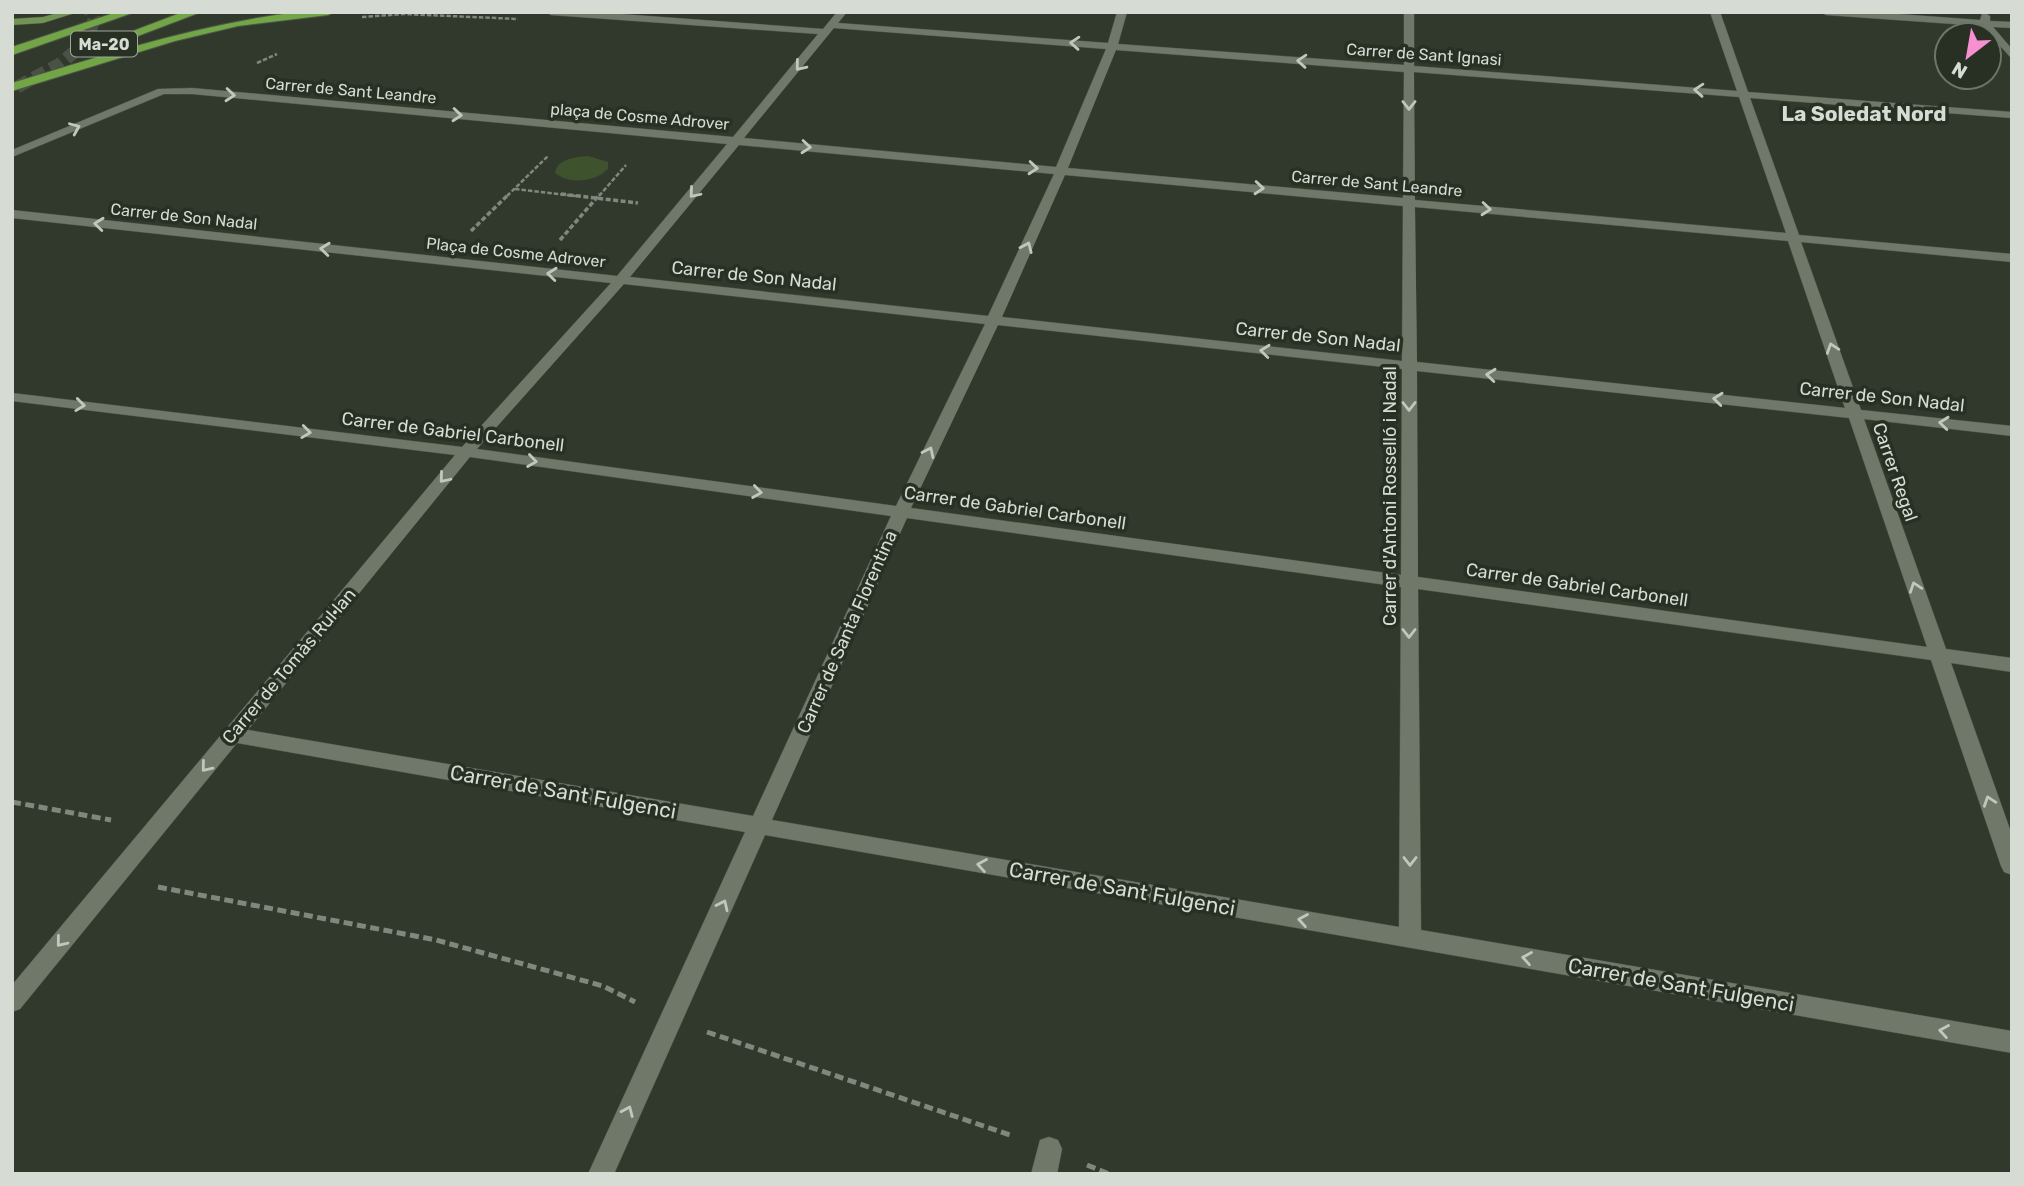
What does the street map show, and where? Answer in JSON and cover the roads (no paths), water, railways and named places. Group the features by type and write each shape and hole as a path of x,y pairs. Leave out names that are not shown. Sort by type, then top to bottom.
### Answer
{"highway":[{"path":"12,48 105,12"},
{"name":"Ma-20","path":"12,48 130,12"},
{"name":"Ma-20","path":"12,76 195,12"},
{"path":"12,86 172,38 247,22 328,12"},
{"path":"12,86 208,17"}],"main road":[{"path":"12,22 73,12"}],"street":[{"name":"Carrer de Sant Ignasi","path":"551,12 1112,46 2012,115"},
{"path":"738,141 842,12"},
{"name":"Carrer de Santa Florentina","path":"601,1174 901,512 993,321 1061,170 1112,46 1122,12"},
{"name":"Carrer d'Antoni Rosselló i Nadal","path":"1409,12 1410,938"},
{"name":"Carrer Regal","path":"1715,12 2012,866"},
{"path":"1826,12 1985,18 2012,25"},
{"path":"1985,18 2012,56"},
{"name":"Carrer de Sant Leandre","path":"12,155 162,90 538,122"},
{"name":"plaça de Cosme Adrover","path":"538,122 738,141"},
{"name":"Carrer de Sant Leandre","path":"738,141 2012,258"},
{"name":"Plaça de Cosme Adrover","path":"393,256 620,281 738,141"},
{"name":"Carrer de Son Nadal","path":"12,214 393,256"},
{"name":"Carrer de Son Nadal","path":"620,281 2012,431"},
{"name":"Carrer de Tomàs Rul·lan","path":"12,1002 466,452 620,281"},
{"name":"Carrer de Gabriel Carbonell","path":"12,397 466,452 2012,665"},
{"name":"Carrer de Sant Fulgenci","path":"232,735 2012,1042"},
{"path":"1044,1174 1049,1149"}],"tunnel":[{"path":"17,87 60,64 86,42 94,20 90,12"}],"district":[{"name":"La Soledat Nord","path":"1864,114"}]}
